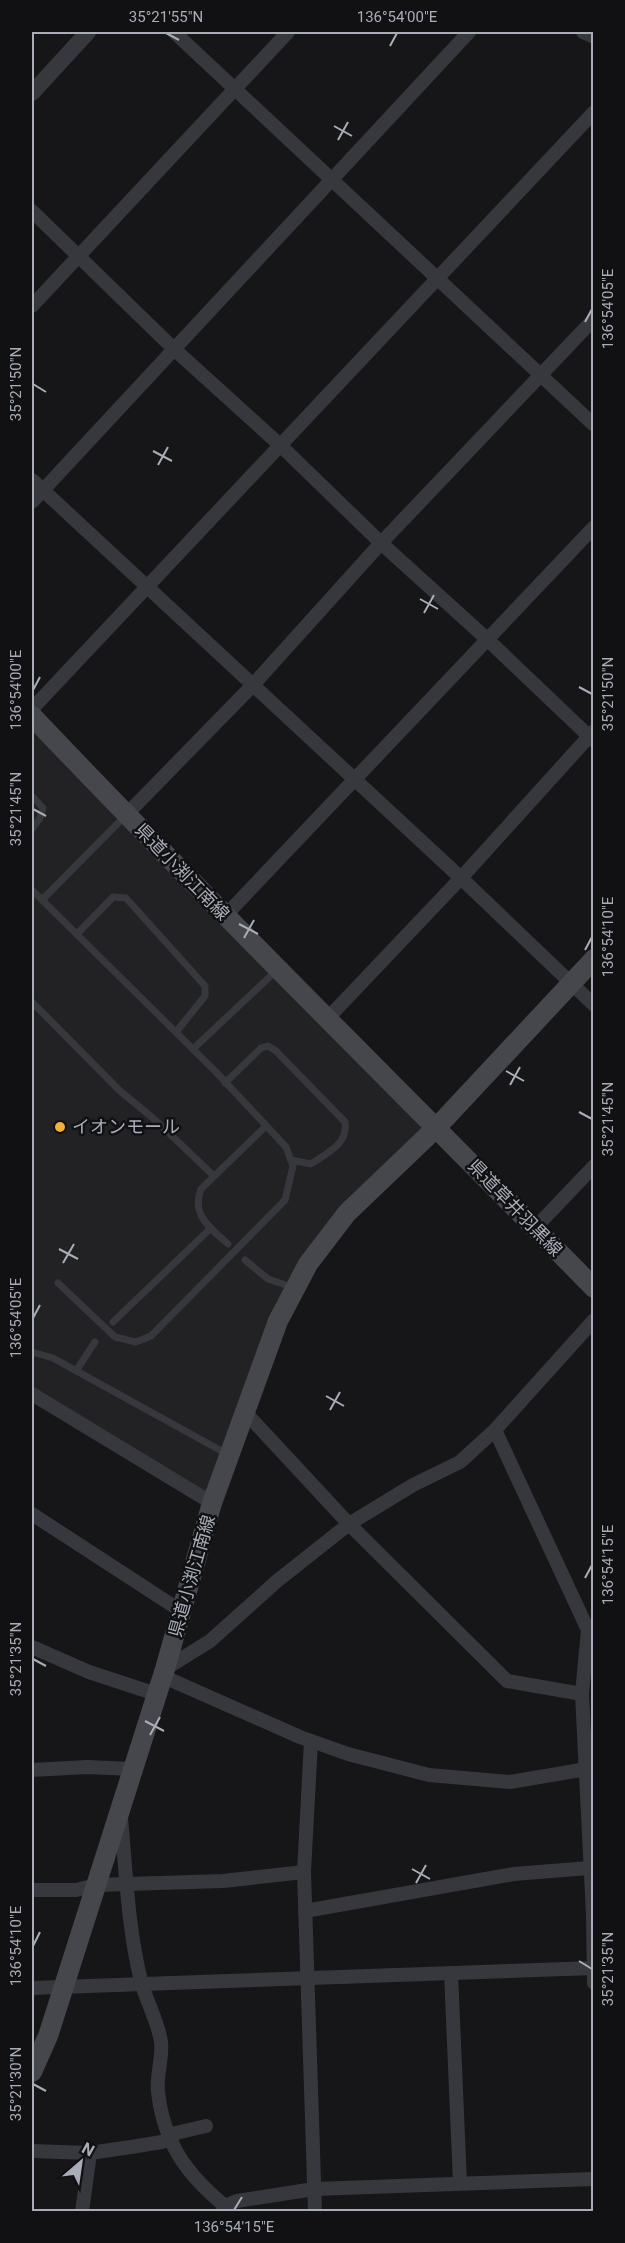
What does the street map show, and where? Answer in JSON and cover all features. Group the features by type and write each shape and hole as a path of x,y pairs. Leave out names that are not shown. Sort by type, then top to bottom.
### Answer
{"main road":[{"name":"県道小渕江南線","path":"32,716 225,916 437,1127"},
{"name":"県道小渕江南線","path":"32,2072 48,2036 161,1680 212,1503 278,1321 308,1264 347,1214 437,1127 594,959"},
{"name":"県道草井羽黒線","path":"437,1127 594,1288"}],"street":[{"path":"32,93 88,32"},
{"path":"174,32 594,424"},
{"path":"32,306 288,32"},
{"path":"32,502 469,32"},
{"path":"583,32 594,37"},
{"path":"32,708 594,112"},
{"path":"32,211 174,349 592,736 327,1019"},
{"path":"126,815 252,686 381,543 594,319"},
{"path":"32,480 461,878 594,1005"},
{"path":"225,916 594,527"},
{"path":"535,1228 594,1166"},
{"path":"161,1680 210,1641 277,1581 350,1524 413,1485 460,1462 495,1430 594,1320"},
{"path":"32,1394 212,1503"},
{"path":"245,1412 350,1524 507,1681 582,1694"},
{"path":"495,1430 588,1630 582,1694 590,1768 589,1868 593,1915 594,1983"},
{"path":"32,1514 181,1611"},
{"path":"32,1647 88,1672 161,1680 311,1741 394,1767 429,1775 510,1782 590,1768"},
{"path":"311,1741 304,1872 315,2211"},
{"path":"32,1770 87,1767 132,1769"},
{"path":"120,1808 133,1938 141,1983 148,1997 161,2043 158,2091 170,2139 184,2166 223,2209 237,2201 314,2189 594,2179"},
{"path":"305,1911 464,1881 589,1868"},
{"path":"32,1890 76,1890 96,1885 223,1881 304,1872"},
{"path":"32,1988 593,1968"},
{"path":"451,1973 460,2183"},
{"path":"32,2151 90,2153 162,2142 170,2139 176,2133 206,2126"},
{"path":"82,2211 90,2153"}],"lane":[{"path":"32,796 43,808 40,818 32,829"},
{"path":"42,900 126,815"},
{"path":"32,890 193,1049 286,1147 293,1166 285,1200 151,1336 136,1342 115,1337 58,1283"},
{"path":"76,934 113,897 126,898 205,986 205,996 176,1032"},
{"path":"193,1049 278,969"},
{"path":"32,1002 118,1090 154,1119 214,1176"},
{"path":"225,1083 261,1048 268,1046 276,1051 345,1122 346,1131 340,1144 311,1164 291,1160"},
{"path":"228,1244 199,1213 197,1200 201,1189 266,1126"},
{"path":"113,1322 211,1228"},
{"path":"245,1260 268,1279 295,1288"},
{"path":"76,1371 96,1342"},
{"path":"32,1352 53,1358 229,1456"}],"shaded area":[{"path":"32,714 437,1127 308,1264 212,1503 32,1394"}],"place":[{"name":"イオンモール","path":"60,1127"}]}
